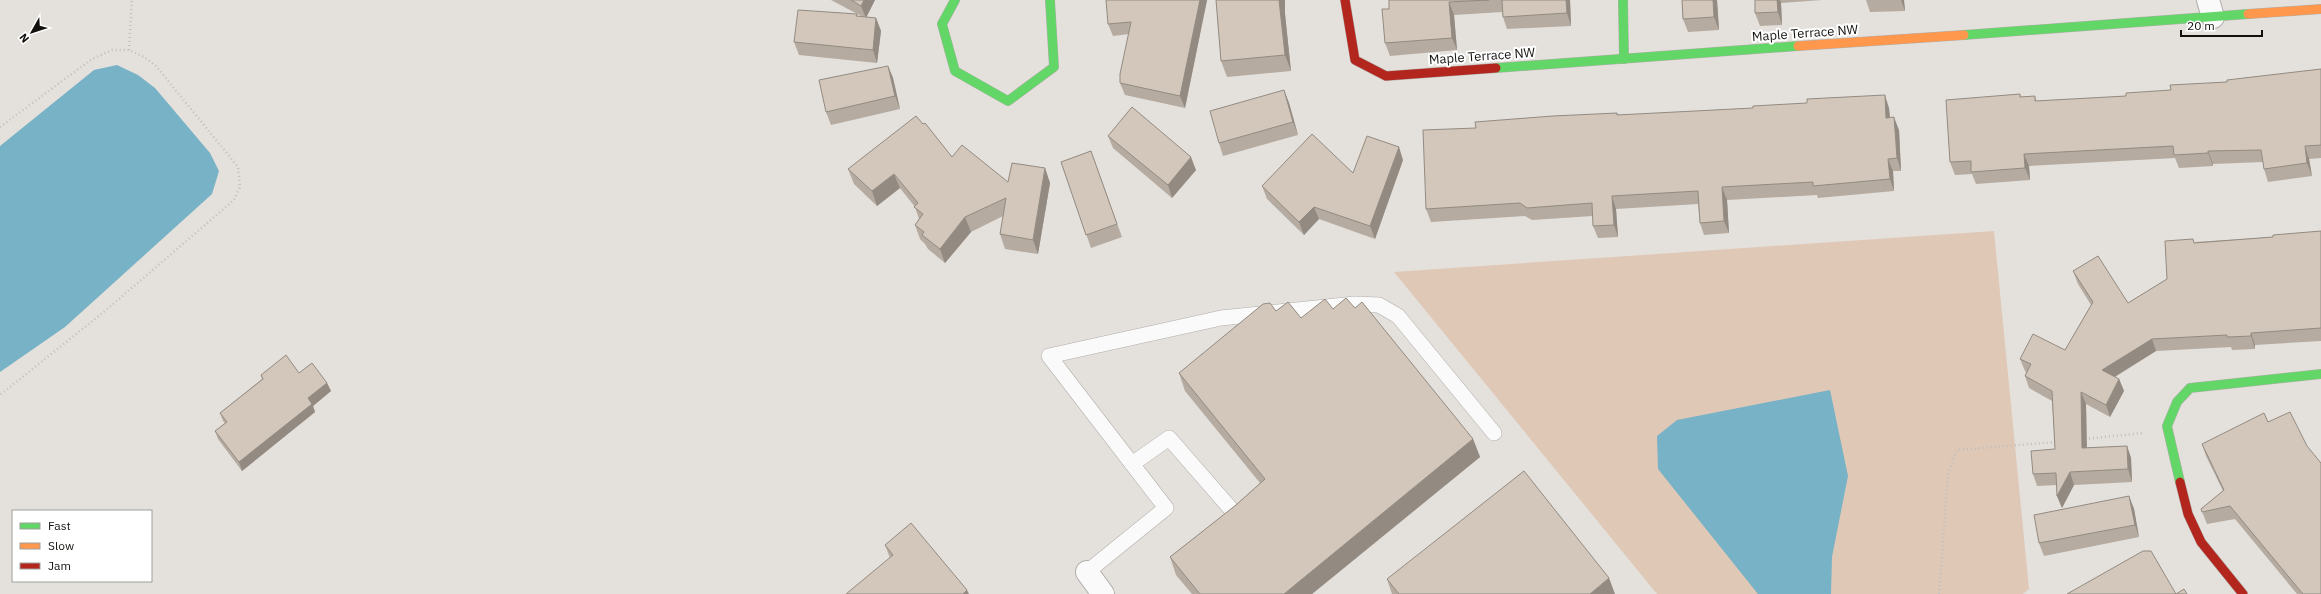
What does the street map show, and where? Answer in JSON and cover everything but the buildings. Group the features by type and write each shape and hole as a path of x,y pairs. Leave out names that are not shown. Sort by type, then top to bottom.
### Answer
{"street":[{"path":"955,0 942,24 955,71 1008,101 1054,67 1050,0"},
{"name":"Maple Terrace NW","path":"1345,0 1355,60 1386,76 1624,59 2211,9 2321,9"},
{"path":"1623,0 1624,59"},
{"path":"2243,594 2202,542 2188,514 2167,426 2177,402 2190,388 2321,374"},
{"path":"1087,572 1103,594"}],"lane":[{"path":"1087,572 1166,508 1048,356 1221,318 1355,304 1379,305 1398,316 1494,434"},
{"path":"1132,464 1169,438 1237,516"}],"path":[{"path":"129,50 132,0"},
{"path":"0,127 92,58 112,50 129,50 144,57 156,66 238,167 240,187 234,200 105,311 0,395"},
{"path":"2082,439 2136,434 2167,426"},
{"path":"1939,594 1948,473 1957,450 2059,441"}],"shaded area":[{"path":"1994,231 2029,589 2023,594 1657,594 1394,272"}],"water":[{"path":"117,65 138,75 155,88 210,153 219,171 212,194 65,327 0,372 0,146 94,70"},
{"path":"1830,390 1848,476 1832,557 1831,594 1758,594 1658,469 1657,436 1677,420"}],"traffic: fast":[{"path":"955,0 942,24 955,71 1008,101 1054,67 1050,0"},
{"path":"1623,0 1624,59"},
{"path":"1964,35 2248,14"},
{"path":"1496,68 1798,46"},
{"path":"2180,482 2167,426 2177,402 2190,388 2321,374"}],"traffic: slow":[{"path":"2248,14 2321,9"},
{"path":"1798,46 1964,35"}],"traffic: jam":[{"path":"1345,0 1355,60 1386,76 1496,68"},
{"path":"2180,482 2188,514 2201,542 2243,594"}]}
